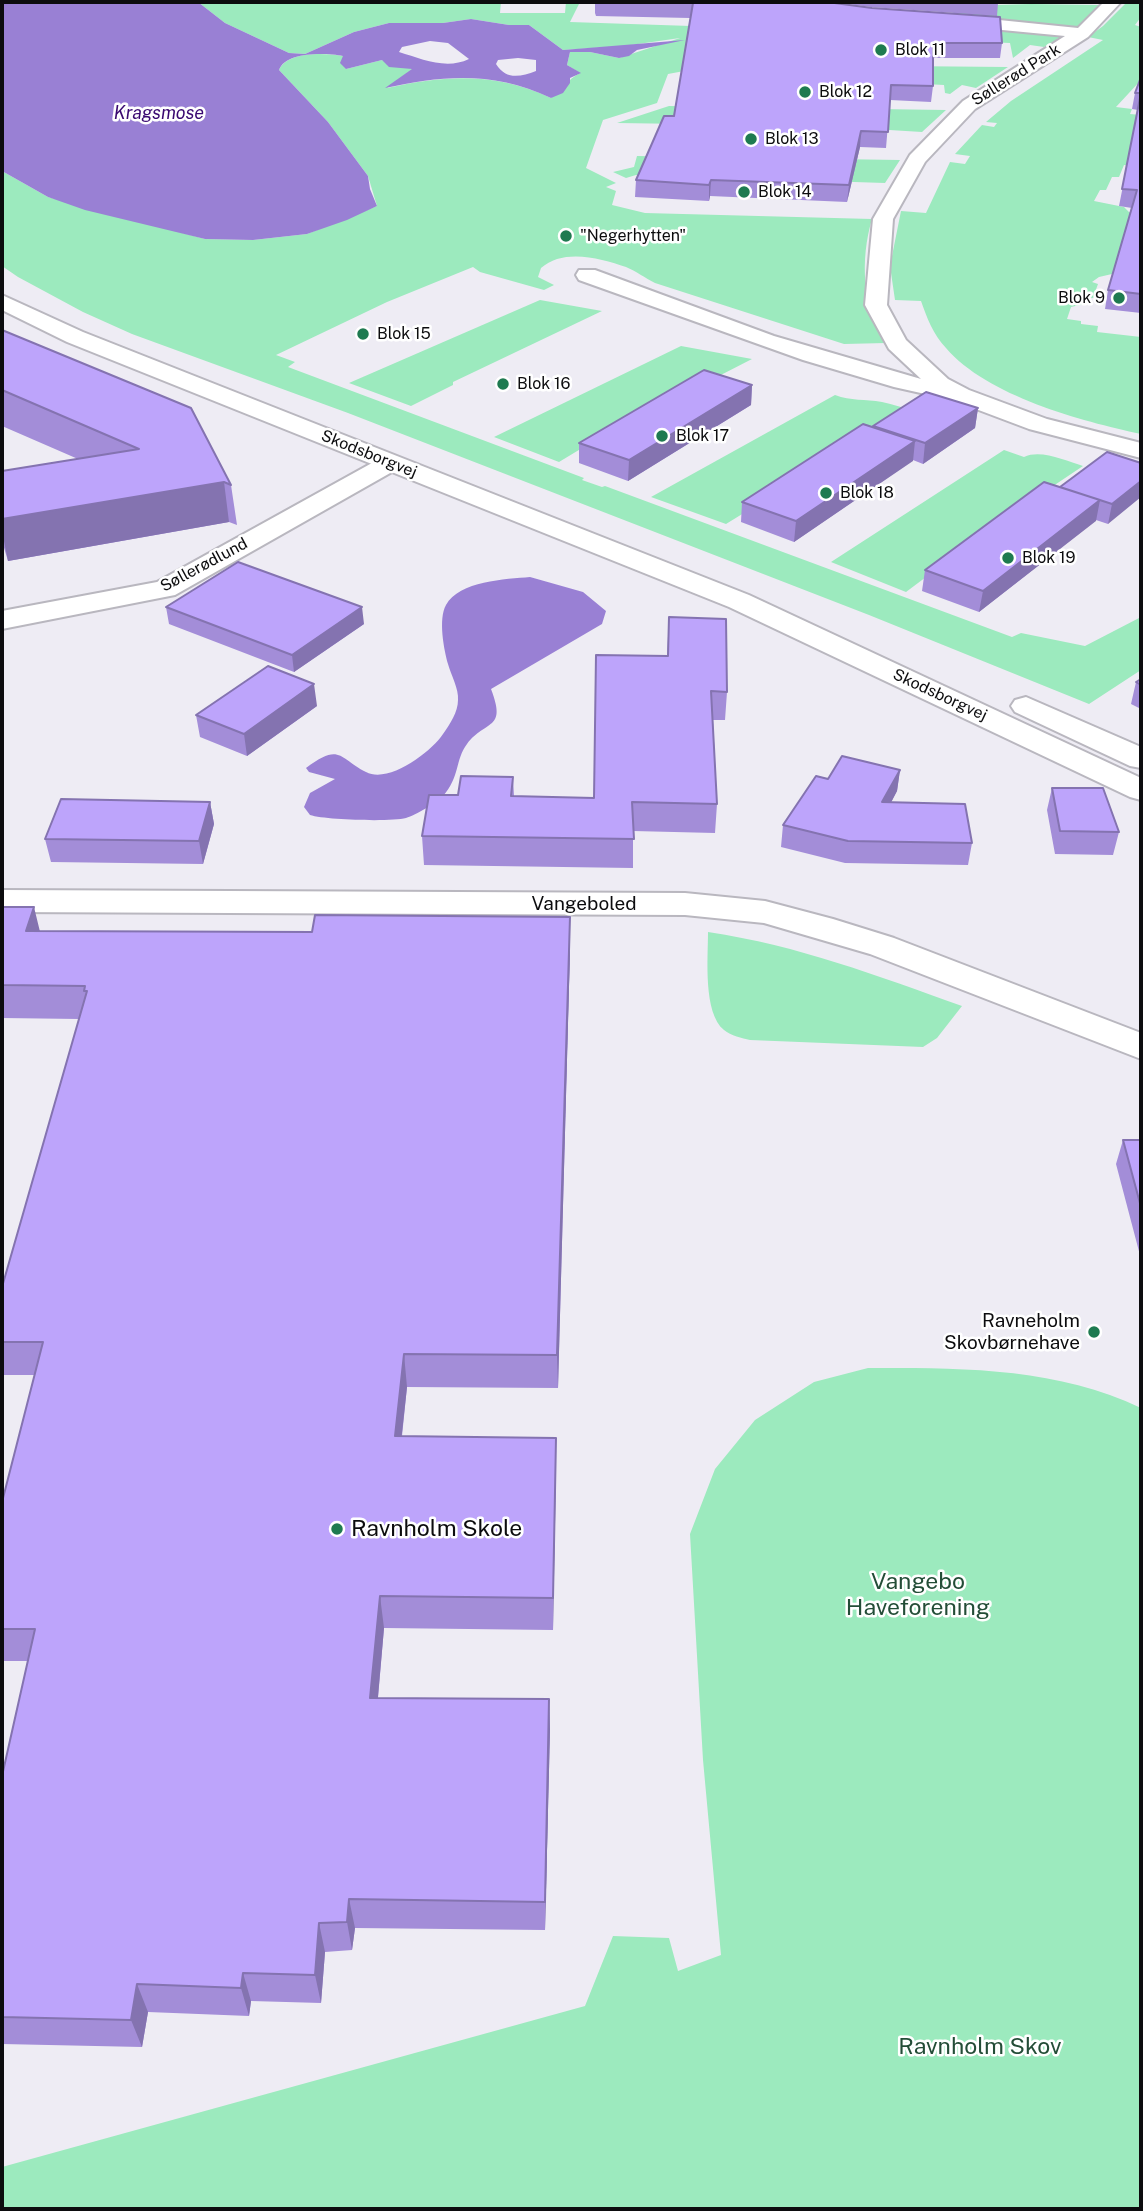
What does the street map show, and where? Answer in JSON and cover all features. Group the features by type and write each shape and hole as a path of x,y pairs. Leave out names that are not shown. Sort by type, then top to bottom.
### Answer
{"street":[{"name":"Søllerød Park","path":"961,396 940,384 897,344 876,305 883,219 917,159 963,109 1082,33 1113,2"},
{"name":"Søllerød Park","path":"938,19 1082,33"},
{"name":"Søllerød Park","path":"587,275 865,373 961,396 1038,424 1141,451"},
{"name":"Skodsborgvej","path":"2,302 75,337 739,601 1141,790"},
{"name":"Søllerødlund","path":"2,620 165,589 390,463"},
{"name":"Skodsborgvej","path":"739,601 764,604 821,621 1024,706 1141,759"},
{"name":"Vangeboled","path":"2,901 652,904 765,912 883,946 1141,1047"}],"green space":[{"path":"198,2 501,2 500,13 565,13 566,2 580,2 570,22 721,27 837,13 1064,35 1044,47 1030,45 1013,58 1010,43 939,40 738,61 668,74 657,103 603,120 586,168 616,183 606,187 616,191 612,205 645,213 872,219 866,251 866,283 872,314 886,343 844,344 655,283 616,264 594,258 571,257 560,258 541,268 538,277 554,285 544,290 480,272 473,267 387,302 276,355 295,362 288,367 584,478 582,480 605,486 1012,637 1021,633 1085,646 1141,617 1141,670 1089,704 869,615 348,413 132,334 83,312 2,266 2,171 48,197 205,239 253,240 307,234 377,206 368,176 328,122 279,70 283,64 298,56 343,56 346,69 382,60 413,69 387,88 429,80 470,78 510,84 551,98 580,73 567,65 570,52 590,52 619,58 680,38 624,46 563,50 529,25 471,19 443,23 389,23 354,32 305,54 289,53 225,23"},
{"path":"1127,2 1141,2 1141,17 1135,25 1141,27 1141,80 1116,107 1132,109 1130,114 1141,115 1132,166 1124,165 1119,177 1112,177 1106,190 1100,190 1094,201 1124,207 1129,212 1141,214 1112,274 1092,282 1098,284 1093,298 1088,297 1084,304 1071,307 1067,319 1098,326 1097,332 1141,337 1141,434 1064,414 985,380 941,343 921,301 895,300 890,266 901,211 926,213 950,162 965,164 970,156 955,154 982,125 994,127 997,123 986,122 1011,101 1103,40 1088,37"},
{"path":"1099,5 1079,26 1072,28 917,14 953,13 960,6"},
{"path":"788,65 1008,67 976,88 962,85 950,94 945,93 944,85 680,78"},
{"path":"669,106 946,110 922,132 824,126 617,123"},
{"path":"637,156 900,160 885,183 636,175 626,178 613,172 634,167"},
{"path":"540,300 602,311 453,382 453,385 411,406 349,383"},
{"path":"681,346 752,359 602,436 559,462 494,437"},
{"path":"835,395 882,402 911,410 726,524 651,497"},
{"path":"1004,450 1024,457 1046,455 1083,466 998,523 906,592 831,562"},
{"path":"708,932 806,953 962,1006 937,1038 923,1047 740,1038 724,1030 713,1011 708,984"},
{"path":"868,1368 938,1368 1041,1377 1075,1384 1141,1408 1141,2209 2,2209 2,2167 585,2006 613,1936 669,1938 678,1971 721,1955 703,1760 690,1534 715,1469 755,1420 814,1382"}],"water":[{"name":"Kragsmose","path":"2,2 198,2 225,23 289,53 305,54 354,32 389,23 443,23 471,19 529,25 563,50 685,40 637,50 629,56 619,58 590,52 570,52 567,65 581,73 570,78 570,83 563,93 551,98 509,83 469,78 428,80 385,88 412,69 389,67 382,60 346,69 340,63 343,56 327,54 290,59 279,70 328,122 368,176 377,206 307,234 253,240 205,239 85,210 48,197 2,171","holes":["430,41 448,43 469,59 452,64 399,52 402,47","498,60 536,60 536,71 514,76 504,73 496,64"]},
{"path":"530,577 583,592 606,611 602,624 491,689 497,712 495,718 467,744 448,789 431,805 406,818 398,819 343,819 310,815 304,807 310,793 335,779 309,772 306,768 317,760 333,754 339,755 366,772 386,774 419,757 437,741 448,726 458,704 456,687 446,658 442,626 446,605 452,597 472,586"}],"building":[{"path":"596,2 827,2 1000,17 1002,43 933,43 933,86 891,85 888,132 861,131 849,185 711,180 709,185 636,180 664,116 674,116 693,3"},
{"path":"1141,77 1141,93 1135,93"},
{"path":"1141,93 1141,294 1108,290 1137,190 1122,189"},
{"path":"2,330 191,408 231,485 224,482 2,519 2,471 139,449 2,390"},
{"path":"704,370 752,385 629,460 579,443"},
{"path":"926,392 978,408 925,443 873,426"},
{"path":"863,424 915,441 796,521 742,502"},
{"path":"1107,452 1141,463 1141,481 1112,504 1060,487"},
{"path":"1044,482 1100,500 983,591 925,570"},
{"path":"238,562 362,607 292,655 166,607"},
{"path":"669,617 726,619 727,692 711,691 717,804 632,802 634,839 422,836 429,795 458,795 461,776 513,777 511,796 594,798 596,655 668,656"},
{"path":"268,666 314,684 244,734 196,715"},
{"path":"842,756 900,770 882,802 965,804 972,843 848,841 783,825 816,776 828,779"},
{"path":"1052,788 1103,788 1119,832 1060,831"},
{"path":"61,799 210,802 199,841 45,839"},
{"name":"Ravnholm Skole","path":"2,907 34,907 26,931 312,932 315,915 570,917 557,1355 404,1354 395,1436 556,1438 553,1598 380,1596 370,1698 549,1699 545,1902 349,1899 347,1922 319,1923 315,1975 243,1973 241,1988 137,1984 131,2020 2,2017 2,1776 35,1629 2,1629 2,1502 43,1342 2,1342 2,1287 87,991 84,991 85,986 2,985"},
{"path":"1123,1140 1141,1140 1141,1207"}],"place":[{"name":"Blok 11","path":"881,50"},
{"name":"Blok 12","path":"805,92"},
{"name":"Blok 13","path":"751,139"},
{"name":"Blok 14","path":"744,192"},
{"name":"\"Negerhytten\"","path":"566,236"},
{"name":"Blok 9","path":"1119,298"},
{"name":"Blok 15","path":"363,334"},
{"name":"Blok 16","path":"503,384"},
{"name":"Blok 17","path":"662,436"},
{"name":"Blok 18","path":"826,493"},
{"name":"Blok 19","path":"1008,558"},
{"name":"Ravneholm Skovbørnehave","path":"1094,1332"},
{"name":"Ravnholm Skole","path":"337,1529"}],"park label":[{"name":"Vangebo Haveforening","path":"918,1595"},
{"name":"Ravnholm Skov","path":"980,2047"}]}
